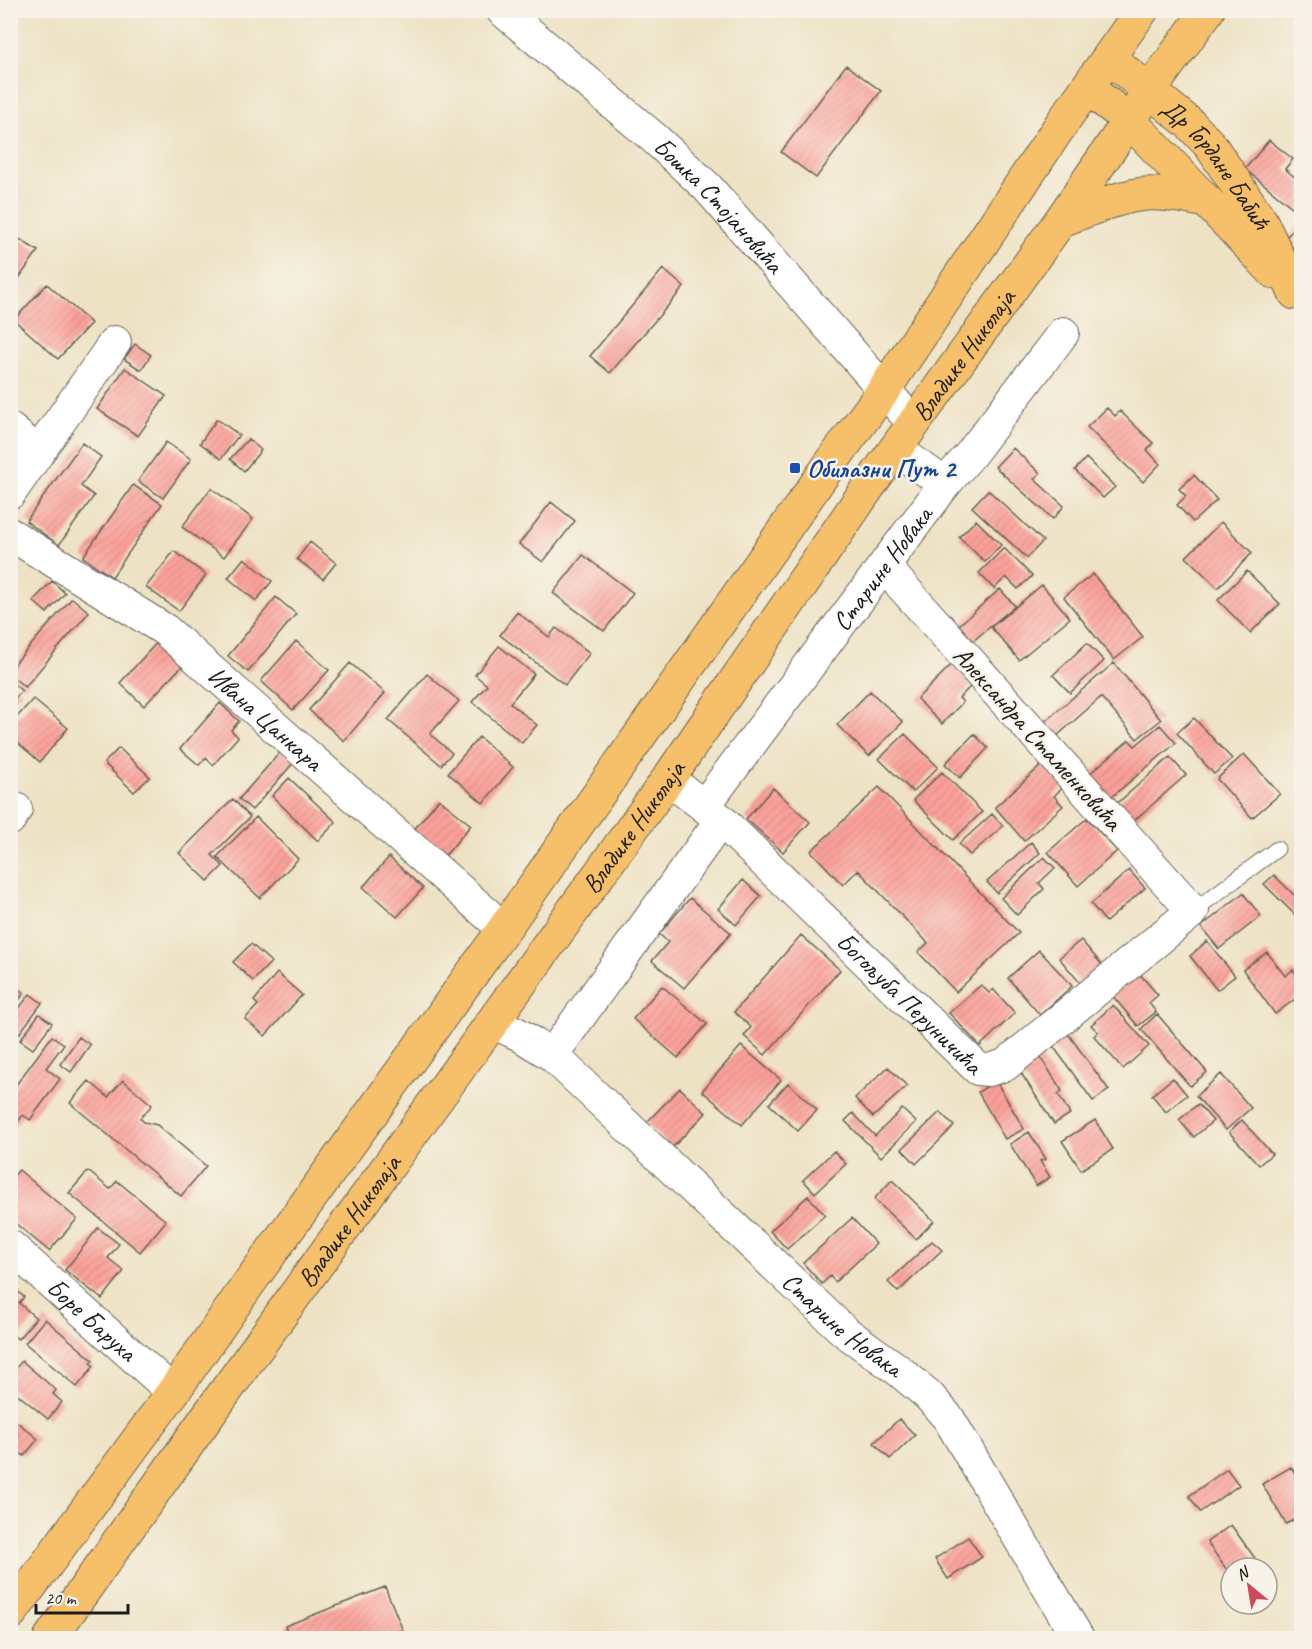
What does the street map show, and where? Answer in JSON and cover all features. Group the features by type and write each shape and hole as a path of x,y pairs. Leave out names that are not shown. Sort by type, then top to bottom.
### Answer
{"main road":[{"name":"Владике Николаја","path":"10,1614 173,1392 246,1286 504,929 884,390 1142,10"},
{"name":"Владике Николаја","path":"50,1638 668,779 905,436 1061,220 1208,10"},
{"name":"Др Гордане Бабић","path":"1109,58 1189,123 1210,145 1261,221 1298,298"},
{"name":"Др Гордане Бабић","path":"1087,88 1129,120 1298,298"},
{"path":"1061,220 1145,194 1177,195 1207,201"}],"street":[{"name":"Бошка Стојановића","path":"502,10 654,138 707,187 884,390 905,436 945,484"},
{"name":"Старине Новака","path":"552,1055 712,813 884,566 1063,333"},
{"path":"10,493 115,342"},
{"path":"10,429 38,452"},
{"name":"Ивана Цанкара","path":"10,534 165,630 504,929"},
{"name":"Александра Стаменковића","path":"884,566 1192,911"},
{"name":"Богољуба Перуничића","path":"668,779 712,813 978,1069 989,1070 1005,1065 1192,911"},
{"name":"Старине Новака","path":"492,1022 518,1034 552,1055 844,1330 928,1395 949,1419 1078,1638"},
{"name":"Боре Баруха","path":"10,1246 173,1392"}],"lane":[{"path":"1192,911 1277,849"}],"building":[{"path":"846,65 881,91 816,178 781,152"},
{"path":"1269,140 1293,159 1285,169 1302,183 1302,208 1298,212 1245,169"},
{"path":"1296,226 1302,231 1302,255 1284,240"},
{"path":"10,233 38,251 10,291"},
{"path":"663,269 684,287 610,373 590,356"},
{"path":"47,284 91,323 58,359 14,320"},
{"path":"135,344 151,355 141,370 124,359"},
{"path":"125,368 166,396 138,436 97,409"},
{"path":"1107,408 1115,416 1120,411 1153,443 1147,450 1160,464 1143,482 1087,427"},
{"path":"217,419 239,435 221,459 200,443"},
{"path":"248,439 261,450 244,471 230,459"},
{"path":"166,442 191,459 163,498 138,481"},
{"path":"82,443 101,457 81,486 94,496 59,545 26,521"},
{"path":"1013,448 1040,473 1034,479 1064,506 1053,519 995,467"},
{"path":"1086,458 1115,487 1103,498 1075,470"},
{"path":"1194,475 1217,500 1193,522 1177,505 1186,496 1179,489"},
{"path":"133,485 162,504 112,577 83,557"},
{"path":"211,488 253,519 224,557 182,527"},
{"path":"988,490 1043,541 1027,558 972,507"},
{"path":"551,502 575,521 543,562 519,544"},
{"path":"976,520 1001,545 985,562 959,537"},
{"path":"1221,522 1252,553 1218,588 1186,557"},
{"path":"310,542 336,563 323,579 297,559"},
{"path":"1004,548 1032,576 1018,589 1006,577 994,589 979,573"},
{"path":"174,551 206,575 179,611 146,587"},
{"path":"583,555 633,593 604,631 553,593"},
{"path":"244,558 272,581 256,601 228,578"},
{"path":"1247,571 1280,604 1250,633 1218,600"},
{"path":"1093,574 1143,637 1114,660 1064,597"},
{"path":"52,581 65,593 47,613 33,601"},
{"path":"1042,585 1070,618 1019,660 991,627"},
{"path":"1000,589 1015,606 973,641 959,625"},
{"path":"276,597 296,614 248,672 228,656"},
{"path":"72,598 89,612 25,687 10,675 10,669"},
{"path":"517,612 549,637 556,628 590,653 565,685 500,635"},
{"path":"158,641 184,664 144,706 120,683"},
{"path":"296,641 329,670 293,710 261,681"},
{"path":"1087,643 1104,661 1070,693 1053,675"},
{"path":"499,646 534,674 510,703 537,725 522,743 472,702 487,685 475,675"},
{"path":"954,662 974,683 959,698 963,702 942,724 917,699"},
{"path":"350,663 385,693 344,741 309,710"},
{"path":"1114,663 1161,720 1137,739 1101,697 1057,736 1044,722"},
{"path":"427,674 459,701 430,734 452,753 441,765 388,720"},
{"path":"10,681 22,691 10,704"},
{"path":"870,691 903,722 869,756 837,725"},
{"path":"33,699 68,728 40,762 10,736 10,725"},
{"path":"220,703 239,721 231,730 238,737 213,765 206,758 199,765 180,749"},
{"path":"1194,718 1232,759 1214,774 1177,733"},
{"path":"1160,725 1176,743 1109,799 1088,775 1129,740 1135,746"},
{"path":"905,734 938,767 913,792 879,759"},
{"path":"974,734 988,748 960,778 945,764"},
{"path":"479,737 513,767 483,803 448,773"},
{"path":"119,748 150,777 134,792 104,763"},
{"path":"282,750 295,761 252,810 239,799"},
{"path":"1244,754 1280,794 1252,818 1217,779"},
{"path":"1170,757 1186,775 1129,825 1113,807"},
{"path":"1043,764 1063,787 1054,796 1063,806 1024,841 995,807"},
{"path":"942,772 982,812 953,840 913,800"},
{"path":"289,778 336,822 318,841 272,796"},
{"path":"879,787 1019,933 956,992 918,952 928,943 858,870 843,885 811,851"},
{"path":"773,788 810,822 783,852 746,819"},
{"path":"233,799 250,817 212,855 223,866 208,881 179,853"},
{"path":"439,799 471,825 444,857 413,831"},
{"path":"992,814 1003,826 970,855 959,844"},
{"path":"256,817 298,859 260,898 217,857"},
{"path":"1087,818 1117,851 1078,886 1048,852"},
{"path":"1031,842 1040,853 997,893 987,882"},
{"path":"389,857 423,888 397,917 363,887"},
{"path":"1044,857 1055,868 1039,883 1044,889 1017,915 1001,898"},
{"path":"1129,870 1145,888 1106,922 1091,904"},
{"path":"1274,875 1302,903 1302,907 1294,914 1264,884"},
{"path":"743,880 761,896 736,925 718,909"},
{"path":"1243,893 1261,916 1219,949 1201,927"},
{"path":"690,898 731,933 684,988 652,961 668,942 659,934"},
{"path":"801,935 840,970 765,1055 744,1036 751,1027 734,1012"},
{"path":"1081,940 1103,966 1082,985 1059,958"},
{"path":"1207,941 1235,976 1217,990 1190,956"},
{"path":"251,944 271,962 253,981 233,962"},
{"path":"1039,950 1072,986 1040,1015 1008,978"},
{"path":"1267,952 1285,976 1293,970 1302,981 1302,994 1275,1014 1243,970"},
{"path":"1138,972 1158,995 1149,1003 1156,1012 1138,1026 1111,994"},
{"path":"277,973 302,995 265,1036 245,1019 258,1005 254,1001"},
{"path":"10,983 24,993 10,1012"},
{"path":"981,985 989,993 993,989 1015,1013 980,1046 949,1013"},
{"path":"662,986 707,1024 678,1058 633,1019"},
{"path":"30,994 42,1003 13,1042 10,1040 10,1020"},
{"path":"1113,1005 1149,1046 1123,1069 1094,1036 1098,1032 1091,1025"},
{"path":"39,1014 52,1023 33,1049 20,1040"},
{"path":"1157,1014 1207,1072 1190,1086 1141,1029"},
{"path":"1066,1031 1109,1090 1093,1101 1050,1042"},
{"path":"52,1036 64,1044 46,1068 60,1079 30,1120 23,1115 10,1132 10,1093"},
{"path":"79,1037 90,1045 71,1072 60,1064"},
{"path":"741,1046 781,1080 742,1125 702,1091"},
{"path":"1040,1056 1062,1091 1058,1094 1070,1114 1054,1124 1019,1070"},
{"path":"888,1067 907,1086 873,1117 855,1098"},
{"path":"1221,1074 1251,1108 1226,1130 1196,1096"},
{"path":"1173,1078 1187,1095 1166,1112 1152,1095"},
{"path":"123,1080 152,1105 140,1118 144,1122 157,1125 206,1166 181,1196 70,1103 89,1081 108,1097"},
{"path":"996,1081 1024,1129 1005,1139 978,1092"},
{"path":"788,1083 817,1110 798,1131 769,1104"},
{"path":"680,1088 706,1113 672,1148 646,1123"},
{"path":"1198,1104 1213,1121 1194,1137 1179,1120"},
{"path":"902,1109 916,1122 881,1157 845,1121 853,1113 875,1136"},
{"path":"940,1112 954,1126 916,1164 902,1149"},
{"path":"1095,1120 1113,1149 1081,1170 1062,1141"},
{"path":"1242,1120 1272,1154 1259,1165 1229,1132"},
{"path":"1029,1132 1046,1159 1040,1161 1050,1177 1036,1186 1010,1144"},
{"path":"834,1151 846,1164 815,1193 803,1180"},
{"path":"19,1170 77,1219 49,1251 10,1219 10,1180"},
{"path":"88,1171 110,1189 117,1181 166,1221 140,1252 69,1193"},
{"path":"892,1180 934,1221 916,1239 874,1199"},
{"path":"808,1196 825,1215 787,1249 770,1231"},
{"path":"852,1218 876,1244 835,1282 830,1276 822,1284 803,1263"},
{"path":"98,1228 119,1244 108,1258 124,1271 102,1299 65,1270"},
{"path":"932,1241 942,1250 898,1292 888,1282"},
{"path":"10,1285 24,1297 19,1303 36,1318 18,1339 10,1333"},
{"path":"45,1319 93,1360 90,1363 94,1366 77,1387 25,1343"},
{"path":"22,1361 56,1390 53,1394 62,1402 48,1419 10,1388 10,1375"},
{"path":"899,1419 915,1435 890,1459 874,1443"},
{"path":"17,1422 38,1439 24,1456 10,1445 10,1429"},
{"path":"1291,1467 1302,1484 1302,1515 1286,1524 1262,1484"},
{"path":"1227,1469 1239,1485 1200,1512 1189,1496"},
{"path":"1231,1525 1253,1556 1219,1556 1219,1559 1207,1542"},
{"path":"968,1537 982,1557 948,1579 935,1559"},
{"path":"385,1587 406,1638 290,1638 285,1626"}],"place":[{"name":"Обилазни Пут 2","path":"795,468"}]}
